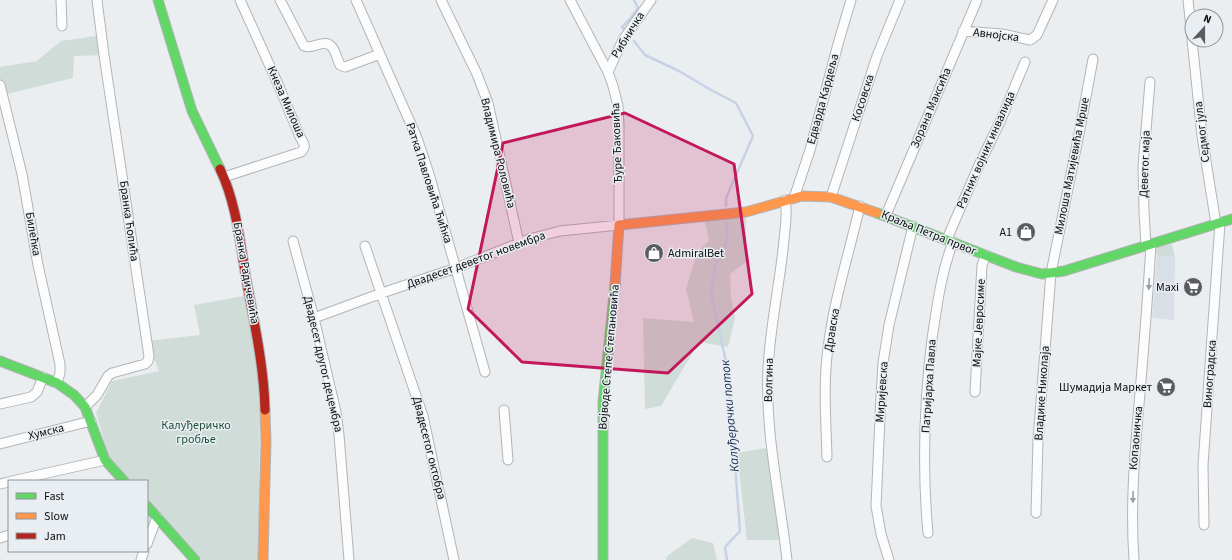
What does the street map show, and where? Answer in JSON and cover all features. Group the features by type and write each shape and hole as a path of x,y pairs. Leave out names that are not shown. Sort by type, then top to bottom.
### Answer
{"street":[{"path":"61,0 62,26"},
{"name":"Бранка Ћопића","path":"85,407 97,395 108,376 112,373 145,364 148,361 149,356 97,0"},
{"name":"Бранка Радичевића","path":"158,0 192,111 224,177 234,211 257,335 265,400 266,441 263,560"},
{"name":"Кнеза Милоша","path":"224,177 301,152 305,148 305,145 300,137 240,0"},
{"name":"Ратка Павловића Ћићка","path":"356,0 417,138 429,174 485,372"},
{"name":"Владимира Роловића","path":"441,0 477,74 488,103 519,243"},
{"name":"Ђуре Ђаковића","path":"570,0 608,72 618,106 619,225"},
{"name":"Рибничка","path":"608,72 623,40 651,0"},
{"name":"Едварда Кардеља","path":"789,199 810,150 851,0"},
{"name":"Косовска","path":"831,197 877,56 900,0"},
{"name":"Зорана Максића","path":"886,216 977,0"},
{"name":"Авнојска","path":"963,31 1002,34 1030,40 1037,35 1053,0"},
{"path":"282,3 304,46 309,48 324,43 329,44 332,47 338,62 342,66 347,67 380,54"},
{"name":"Седмог јула","path":"1193,48 1202,136 1218,223"},
{"name":"Милоша Матијевића Мрше","path":"1051,273 1093,59"},
{"name":"Ратних војних инвалида","path":"950,241 979,164 1000,122 1025,62"},
{"name":"Деветог маја","path":"1149,246 1144,212 1143,166 1150,82"},
{"name":"Билећка","path":"0,85 22,174 38,265 60,364 60,373 57,383"},
{"name":"Краља Петра првог","path":"619,225 746,212 789,199 812,196 831,197 913,226 1029,272 1042,274 1081,266 1232,219"},
{"name":"Волгина","path":"787,560 771,440 767,387 770,350 783,254 786,210 789,199"},
{"name":"Дравска","path":"827,458 825,398 828,348 840,289 860,206"},
{"name":"Виноградска","path":"1204,525 1203,465 1218,223"},
{"name":"Двадесет деветог новембра","path":"314,318 456,268 539,236 554,232 619,225"},
{"name":"Војводе Степе Степановића","path":"603,560 603,407 614,306 619,225"},
{"name":"Миријевска","path":"889,560 881,534 876,506 883,363 901,272 913,226"},
{"name":"Двадесет другог децембра","path":"293,241 314,318 336,412 349,560"},
{"name":"Патријарха Павла","path":"928,533 924,464 928,374 940,286 950,241"},
{"path":"365,246 382,293"},
{"name":"Копаоничка","path":"1134,560 1132,532 1133,476 1148,302 1149,246"},
{"name":"Мајке Јевросиме","path":"975,392 982,265 986,255"},
{"name":"Владике Николаја","path":"1036,513 1038,440 1051,273"},
{"name":"Двадесетог октобра","path":"382,293 423,416 454,560"},
{"path":"0,361 43,376 57,383 74,395 85,407 105,460 123,480"},
{"path":"0,404 31,398 37,392 43,376"},
{"path":"504,410 508,460"},
{"name":"Хумска","path":"0,444 91,421"},
{"path":"16,480 105,460"},
{"path":"148,507 195,560"},
{"path":"148,541 157,517"}],"highlighted area":[{"path":"625,113 734,164 752,294 668,373 522,362 468,309 503,143"}],"shaded area":[{"path":"1157,256 1175,257 1174,320 1152,318"}],"green space":[{"path":"102,35 104,55 74,56 73,78 3,95 0,85 0,67 37,61 61,41"},
{"path":"746,212 746,262 730,274 731,296 735,318 728,347 699,342 661,406 645,409 643,318 694,322 686,289 697,254 709,240 704,217"},
{"path":"1172,244 1175,257 1157,256 1156,248"},
{"name":"Калуђеричко гробље","path":"249,295 260,356 259,560 200,560 148,500 148,480 130,480 108,455 96,413 112,381 159,371 147,341 200,335 194,305"},
{"path":"772,447 785,540 747,540 737,453"},
{"path":"692,538 713,543 717,560 666,560 667,556"}],"waterway":[{"name":"Калуђерачки поток","path":"624,29 622,27 638,8 634,0"},
{"name":"Калуђерачки поток","path":"634,41 645,55 679,71 736,103 753,136 726,198 726,206"},
{"name":"Калуђерачки поток","path":"727,222 726,244 716,263 711,293 728,371 740,531 725,547 727,560"}],"traffic: fast":[{"path":"158,0 192,111 220,169"},
{"path":"877,213 1016,267 1042,274 1064,271 1232,219"},
{"path":"603,560 603,402 615,285"},
{"path":"0,361 57,383 74,395 85,407 105,460 123,480"},
{"path":"148,507 195,560"}],"traffic: slow":[{"path":"615,285 619,225 746,212 802,196 831,197 877,213"},
{"path":"263,560 266,441 265,410"}],"traffic: jam":[{"path":"220,169 230,195 237,222 261,360 265,410"}],"place":[{"name":"A1","path":"1026,232"},
{"name":"AdmiralBet","path":"654,253"},
{"name":"Maxi","path":"1193,287"},
{"name":"Шумадија Маркет","path":"1166,387"}]}
